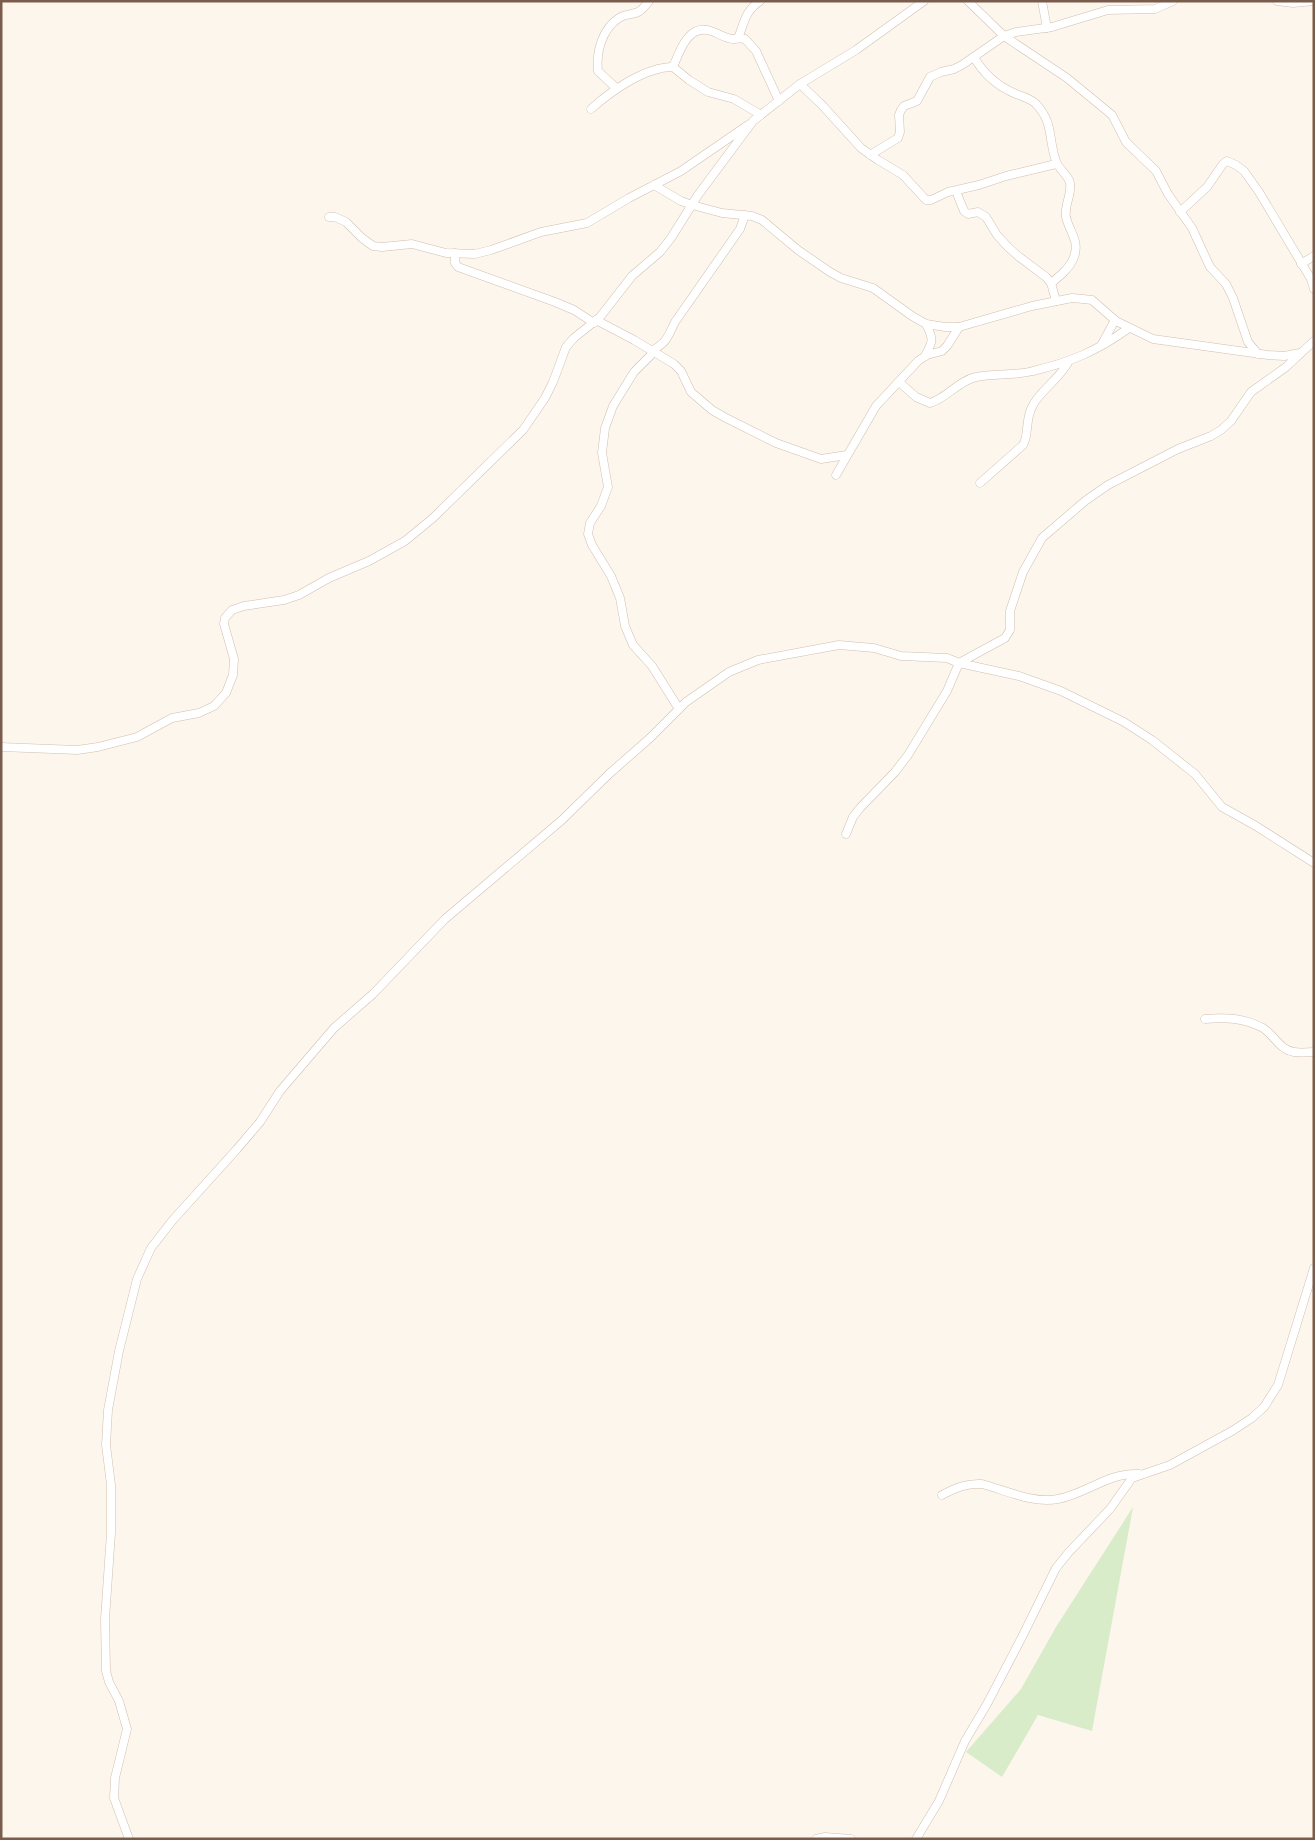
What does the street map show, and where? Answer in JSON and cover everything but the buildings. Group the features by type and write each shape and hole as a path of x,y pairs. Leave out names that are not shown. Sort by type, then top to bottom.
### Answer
{"street":[{"path":"616,88 598,71 597,56 600,44 612,24 618,18 638,12 649,1"},
{"path":"738,38 747,13 752,6 760,1"},
{"path":"329,217 336,217 346,222 373,246 412,244 446,253 475,254 541,232 587,223 629,198 681,171 753,121 800,84 856,50 924,1"},
{"path":"968,1 1004,36 1067,78 1112,114 1126,142 1156,172 1168,194 1192,228 1210,267 1226,284 1233,298 1248,342 1258,354"},
{"path":"1042,1 1046,28"},
{"path":"870,155 898,138 901,110 904,106 917,101 930,77 954,69 1004,36 1016,32 1046,28 1108,10 1155,9 1173,1"},
{"path":"1277,1 1293,3 1314,2"},
{"path":"673,67 678,54 691,33 697,29 710,30 732,39 745,39 756,51 779,101"},
{"path":"974,57 988,77 998,85 1027,97 1046,116 1051,132 1056,164 1069,180 1070,186 1066,212 1072,230 1075,250 1074,258 1064,272 1051,283"},
{"path":"591,109 624,83 665,67 673,67 688,80 708,92 734,99 761,115"},
{"path":"800,84 858,144 870,155 903,175 926,200 931,200 956,190 1056,164"},
{"path":"1,747 77,750 98,747 137,737 172,718 199,713 214,706 226,693 233,675 234,659 224,624 225,618 232,610 244,606 284,600 299,595 405,542 462,491 523,430 545,398 566,347 595,321 632,276 660,252 753,121"},
{"path":"1180,212 1207,187 1223,164 1227,161 1230,162 1244,171 1260,192 1311,279 1314,289"},
{"path":"654,186 692,205 762,220 798,250 830,272 841,278 866,284 874,288 904,311 926,324 959,327 1072,298 1092,300 1115,320 1152,339 1258,354 1284,356 1302,353"},
{"path":"956,190 964,211 968,214 978,212 986,217 997,235 1008,247 1046,277 1051,283 1056,301"},
{"path":"679,709 652,666 633,645 625,626 620,598 611,576 592,545 588,534 590,523 608,487 602,453 606,428 613,406 634,372 671,334 675,322 740,229 745,216"},
{"path":"455,253 455,263 458,268 574,310 653,351 674,364 691,392 712,410 726,418 776,443 822,459 847,455"},
{"path":"1302,264 1314,256"},
{"path":"1099,348 1106,339 1115,320"},
{"path":"925,356 932,344 926,324"},
{"path":"836,475 872,412 918,361 925,356 942,351 959,327"},
{"path":"899,382 916,397 930,403 939,400 961,383 975,378 1032,371 1070,362 1099,348 1129,328"},
{"path":"846,834 860,808 895,772 908,755 947,691 959,663 1005,638 1010,630 1010,611 1023,572 1042,538 1085,501 1108,485 1178,449 1221,430 1231,421 1251,392 1302,353 1314,340"},
{"path":"980,483 1023,445 1026,440 1027,417 1032,405 1061,375 1070,362"},
{"path":"129,1839 114,1798 115,1778 127,1729 119,1701 109,1682 105,1663 105,1619 111,1532 111,1485 106,1445 108,1410 119,1352 137,1279 151,1248 172,1221 260,1122 280,1091 334,1028 373,994 445,919 562,820 686,702 729,672 758,660 839,645 874,648 901,656 947,658 959,663 1019,676 1061,691 1124,722 1152,740 1195,774 1222,808 1256,826 1314,863"},
{"path":"1205,1019 1232,1017 1261,1027 1269,1032 1280,1044 1294,1052 1314,1052"},
{"path":"916,1839 939,1801 965,1741 987,1704 1056,1568 1110,1509 1132,1478 1170,1465 1232,1431 1252,1418 1264,1407 1278,1385 1314,1268"},
{"path":"942,1495 959,1487 982,1484 1048,1501 1059,1499 1118,1476 1141,1475"},
{"path":"816,1839 824,1837 851,1839"}],"green space":[{"path":"1133,1507 1092,1731 1038,1715 1002,1777 966,1752 1021,1689 1056,1627"}]}
